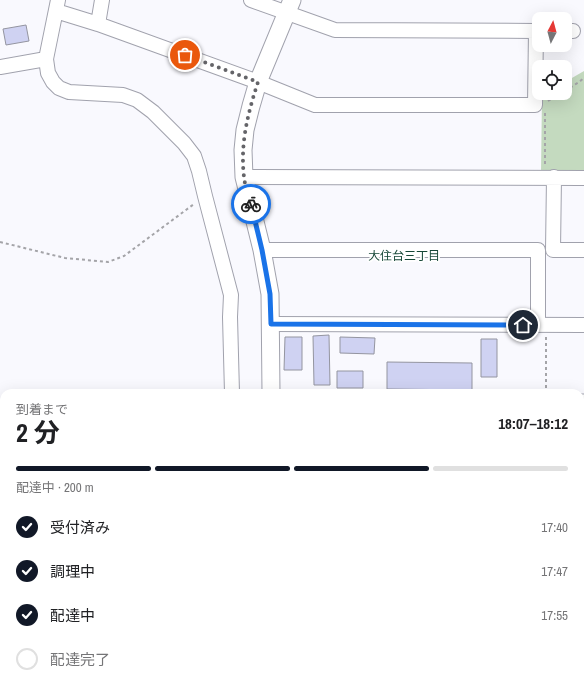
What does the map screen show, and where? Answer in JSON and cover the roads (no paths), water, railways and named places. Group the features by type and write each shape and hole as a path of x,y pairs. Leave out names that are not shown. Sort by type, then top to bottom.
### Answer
{"street":[{"path":"98,24 102,0"},
{"path":"251,0 289,6 335,30 532,31"},
{"path":"232,389 230,317 231,295 194,156 184,143 153,112 137,100 123,95 69,92 59,88 53,82 48,73 46,59 57,6 98,24 258,82 315,106 535,105 537,52"},
{"path":"271,389 270,294 262,250 244,177 243,150 250,106 258,82 289,6"},
{"path":"0,67 46,59"},
{"path":"244,177 584,178"},
{"path":"550,178 553,250 584,250"},
{"path":"262,250 538,250 538,325"},
{"path":"271,324 584,325"}],"district":[{"name":"大住台三丁目","path":"404,256"}]}
